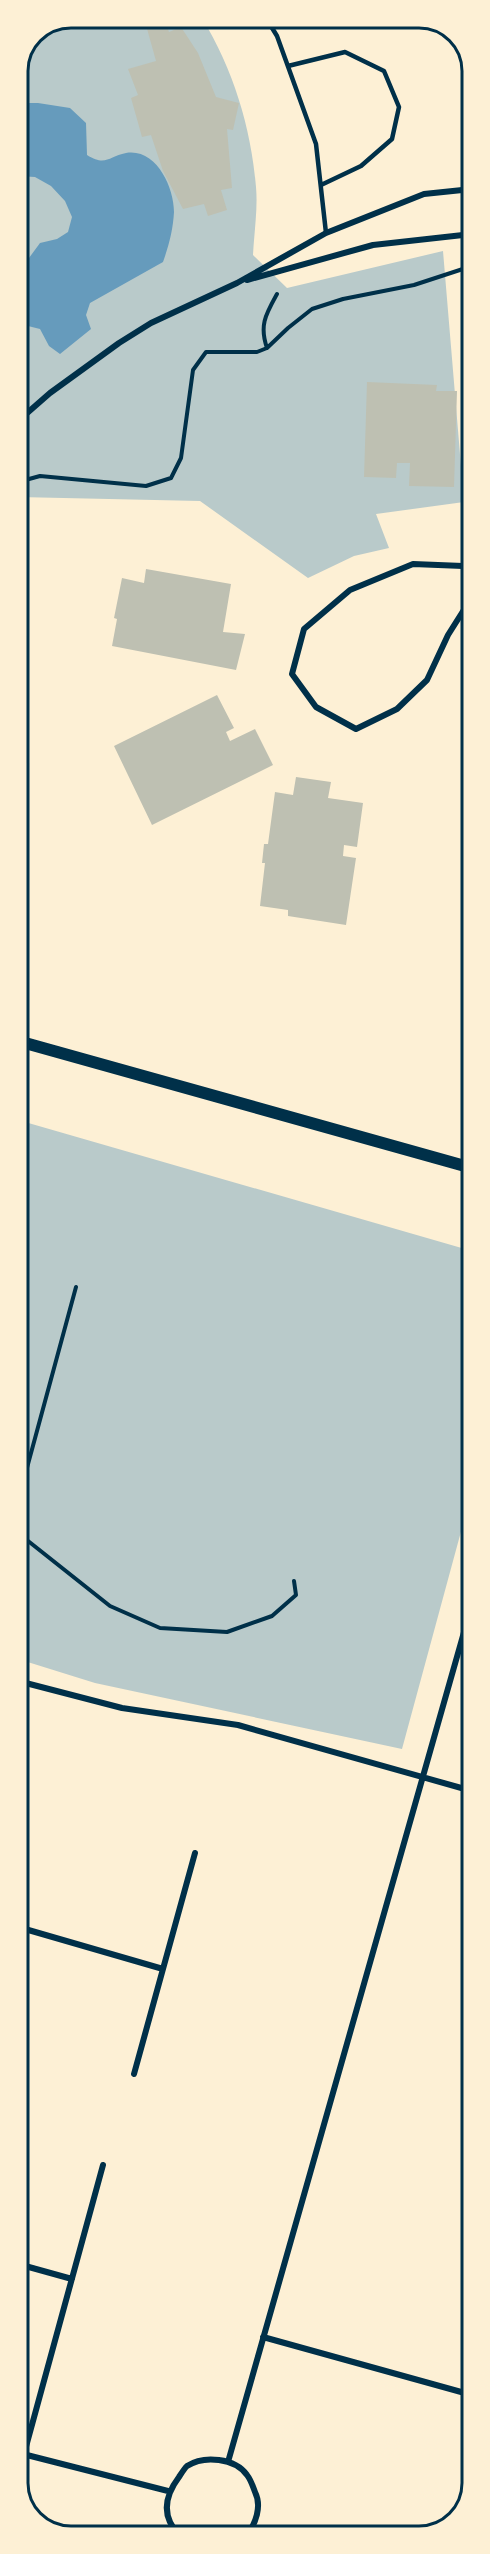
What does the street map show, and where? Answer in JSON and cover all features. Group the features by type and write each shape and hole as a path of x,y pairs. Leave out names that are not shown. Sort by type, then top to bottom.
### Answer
{"main road":[{"path":"29,1044 461,1165"}],"street":[{"path":"29,411 50,393 119,343 151,323 237,283 326,233 424,194 461,190"},
{"path":"237,283 373,246 461,235"},
{"path":"461,566 413,564 350,590 304,629 292,674 316,707 356,729 397,709 427,680 448,635 461,614"},
{"path":"228,2462 462,1639"},
{"path":"29,1685 122,1708 238,1725 462,1788"},
{"path":"134,2074 195,1853"},
{"path":"29,1930 163,1969"},
{"path":"29,2426 103,2165"},
{"path":"29,2267 72,2279"},
{"path":"264,2337 462,2392"},
{"path":"29,2455 168,2492"},
{"path":"171,2525 167,2511 168,2492 187,2467 209,2459 228,2462 246,2474 258,2498 256,2520 253,2525"}],"lane":[{"path":"273,29 316,144 326,233"},
{"path":"288,66 345,52 384,71 399,107 392,139 361,166 321,184"}],"path":[{"path":"29,479 40,476 146,486 171,478 181,458 193,370 206,352 256,352 267,348 312,309 343,298 414,285 461,270"},
{"path":"267,348 262,333 265,319 279,291"},
{"path":"29,1460 76,1287"},
{"path":"29,1542 110,1606 160,1628 227,1632 272,1616 296,1596 294,1581"}],"shaded area":[{"path":"63,29 208,29 223,57 239,99 250,142 256,195 253,255 287,288 443,251 461,468 461,502 376,514 389,548 354,556 308,578 200,501 29,497 29,63 41,41"},
{"path":"29,1123 461,1248 462,1529 402,1749 95,1683 29,1662"}],"water":[{"path":"29,103 70,108 86,123 87,155 93,158 107,160 126,153 137,153 146,157 161,171 167,181 173,202 172,231 163,262 90,303 86,315 91,329 60,354 49,346 40,329 29,326 29,258 40,243 57,239 68,232 72,217 65,201 51,186 35,177 29,177"}],"building":[{"path":"147,29 168,29 169,32 182,29 198,53 216,97 239,103 233,130 227,129 232,188 221,190 227,210 208,216 204,204 183,209 163,171 151,135 142,137 131,98 138,95 128,69 156,61"},
{"path":"367,382 437,385 436,391 457,391 454,487 409,486 410,463 397,463 396,478 364,477"},
{"path":"146,569 231,584 223,632 245,634 236,670 112,646 117,619 114,618 122,578 144,583"},
{"path":"217,695 234,728 226,732 230,741 255,729 273,765 152,825 114,746"},
{"path":"296,777 331,782 328,798 363,803 357,847 344,845 343,856 356,858 346,925 288,916 288,910 260,906 265,863 262,863 264,844 268,844 275,792 293,795"}]}
